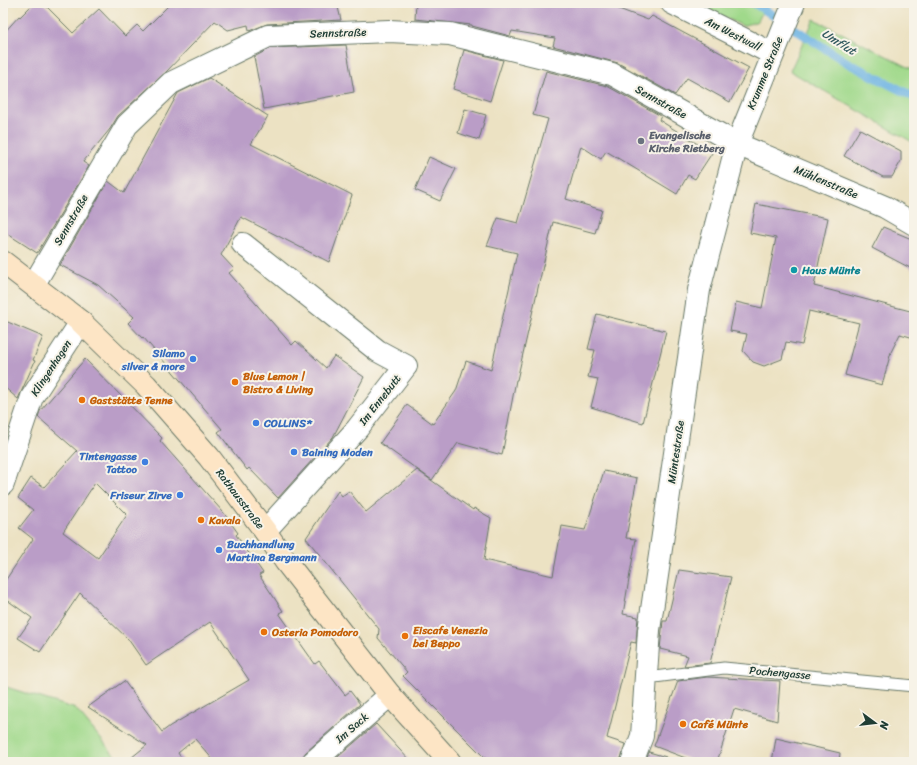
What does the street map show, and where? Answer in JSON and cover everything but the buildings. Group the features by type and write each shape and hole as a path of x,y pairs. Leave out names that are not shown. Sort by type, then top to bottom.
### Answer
{"street":[{"name":"Am Westwall","path":"672,3 777,44"},
{"name":"Krumme Straße","path":"737,144 793,6"},
{"name":"Sennstraße","path":"34,284 127,125 171,83 268,36 388,32 450,34 612,74 737,144"},
{"name":"Mühlenstraße","path":"737,144 885,208 914,224"},
{"name":"Müntestraße","path":"632,762 642,736 649,630 699,290 737,144"},
{"name":"Im Ennebutt","path":"243,244 378,351 406,366 357,429 265,531"},
{"name":"Rathausstraße","path":"3,262 34,284 81,322 146,385 209,457 265,531 286,562 390,695 450,762"},
{"name":"Klingenhagen","path":"3,484 32,397 81,322"},
{"name":"Im Sack","path":"313,762 390,695"}],"lane":[{"name":"Pochengasse","path":"646,678 724,668 914,686"}],"green space":[{"path":"695,3 767,3 758,21 743,26"},
{"path":"814,19 914,70 914,143 790,71"},
{"path":"3,686 76,709 120,762 3,762"}],"waterway":[{"name":"Umflut","path":"754,3 848,63 914,97"}],"place":[{"name":"Evangelische Kirche Rietberg","path":"641,141"},
{"name":"Haus Münte","path":"794,270"},
{"name":"Silamo silver & more","path":"193,359"},
{"name":"Blue Lemon | Bistro & Living","path":"235,382"},
{"name":"Gaststätte Tenne","path":"82,400"},
{"name":"COLLINS*","path":"256,423"},
{"name":"Baining Moden","path":"294,452"},
{"name":"Tintengasse Tattoo","path":"145,462"},
{"name":"Friseur Zirve","path":"180,495"},
{"name":"Kavala","path":"201,520"},
{"name":"Buchhandlung Martina Bergmann","path":"219,550"},
{"name":"Osteria Pomodoro","path":"264,632"},
{"name":"Eiscafe Venezia bei Beppo","path":"405,636"},
{"name":"Café Münte","path":"683,724"}]}
